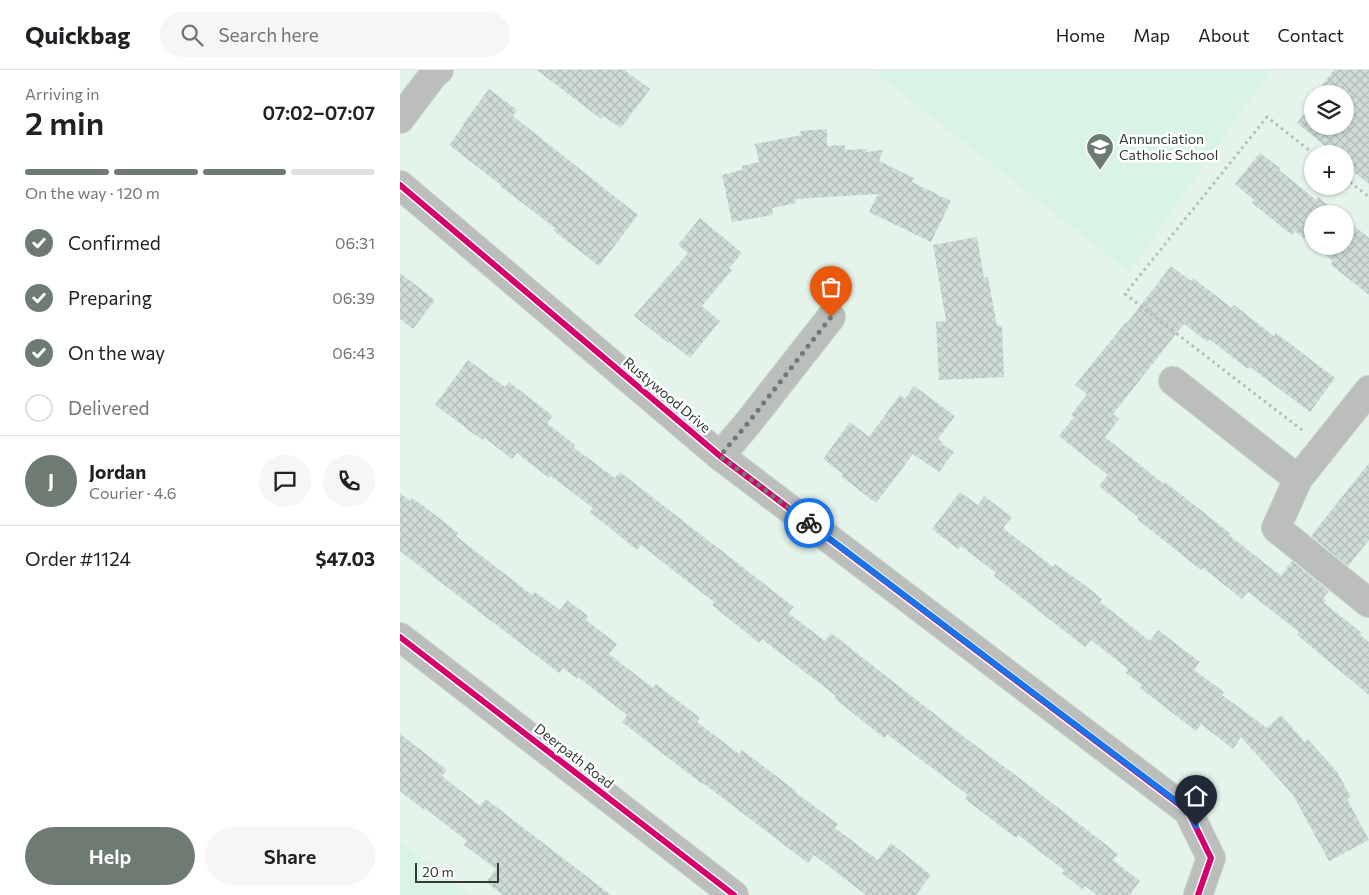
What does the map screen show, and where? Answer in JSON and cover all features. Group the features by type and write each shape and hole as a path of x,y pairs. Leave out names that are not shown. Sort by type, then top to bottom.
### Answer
{"street":[{"path":"400,119 439,70"},
{"name":"Rustywood Drive","path":"400,185 720,456 1188,810 1211,858 1198,895"},
{"path":"720,456 831,317"},
{"path":"1172,381 1298,480"},
{"path":"1369,390 1298,480 1276,528 1369,603"},
{"name":"Deerpath Road","path":"400,636 734,895"}],"path":[{"path":"1304,146 1268,117 1125,294 1324,447"},
{"path":"1354,186 1369,198"}],"shaded area":[{"name":"Annunciation Catholic School","path":"872,70 1271,70 1129,272"},
{"path":"400,841 470,895 400,895"}],"building":[{"path":"537,70 624,70 650,89 621,128 603,116 601,119"},
{"path":"1334,70 1369,70 1369,184 1354,172 1354,145 1324,145 1312,135 1354,135 1354,85 1322,85"},
{"path":"489,89 517,110 513,116 638,215 599,266 553,230 555,228 449,145"},
{"path":"1304,114 1304,129 1297,123"},
{"path":"827,129 827,146 845,145 845,150 867,149 867,152 883,150 879,161 914,178 912,182 951,201 931,242 869,212 878,194 795,199 796,203 772,208 773,215 732,222 722,175 742,170 742,166 759,162 755,144 801,135 800,131"},
{"path":"1260,153 1304,190 1304,195 1310,195 1316,200 1318,197 1328,205 1304,205 1304,238 1295,231 1292,235 1252,203 1254,200 1235,184"},
{"path":"700,218 742,253 729,268 732,270 702,306 720,321 690,358 634,316 688,253 678,245"},
{"path":"1354,226 1369,238 1369,295 1330,264 1333,261 1325,255 1354,255"},
{"path":"977,237 984,278 988,277 997,326 1002,326 1004,377 939,380 936,322 946,321 933,245"},
{"path":"1171,266 1191,281 1193,278 1232,308 1234,305 1274,336 1276,333 1335,378 1310,412 1250,367 1248,369 1209,339 1208,342 1184,324 1113,414 1119,419 1105,437 1231,534 1229,535 1281,576 1292,561 1329,591 1323,598 1326,601 1324,603 1362,633 1360,635 1369,642 1369,695 1297,635 1299,632 1248,592 1242,599 1203,568 1201,570 1137,519 1138,517 1099,486 1108,475 1059,436 1074,417 1071,415 1087,394 1075,385 1127,323"},
{"path":"400,273 435,300 413,329 400,319"},
{"path":"468,360 505,387 509,382 553,416 547,423 575,445 573,447 615,478 620,472 794,607 788,613 825,641 831,633 1118,854 1113,860 1140,881 1130,895 1097,895 1085,886 1082,889 1062,873 1064,870 1018,835 1016,838 965,799 968,795 887,734 884,738 834,698 836,696 762,639 759,643 712,605 714,602 641,545 637,550 590,512 593,508 551,476 549,478 517,453 512,459 485,438 483,440 435,405"},
{"path":"914,386 955,416 938,439 954,452 939,472 913,454 876,503 842,477 843,474 823,459 850,422 869,437 900,395 905,399"},
{"path":"1369,463 1369,540 1348,566 1311,536"},
{"path":"960,492 978,505 984,496 1012,517 1003,528 1053,567 1055,564 1082,583 1102,599 1100,602 1150,641 1158,630 1200,662 1194,670 1224,692 1222,695 1267,728 1281,715 1305,742 1308,739 1337,772 1351,797 1347,799 1369,840 1329,861 1293,795 1241,737 1233,749 1201,724 1196,731 1140,688 1142,685 1126,673 1128,669 1091,640 1085,647 994,576 996,573 961,546 958,549 932,529"},
{"path":"400,493 410,501 412,498 425,507 458,533 456,536 532,595 535,592 560,610 567,600 588,616 586,620 617,644 609,654 653,688 656,684 700,718 697,722 739,754 742,750 796,791 838,824 835,828 878,860 891,843 931,875 916,895 866,895 814,855 808,863 622,722 627,715 578,677 577,679 563,668 559,673 400,551"},
{"path":"400,734 447,770 442,776 480,806 486,799 611,895 503,895 486,882 496,869 464,845 467,841 400,791"}],"cycle path":[{"path":"400,185 720,456 1188,811 1211,858 1198,895"},
{"path":"400,637 734,895"}],"way so far":[{"path":"809,523 720,456 831,317"}],"place":[{"name":"Annunciation Catholic School","path":"1100,171"}],"route":[{"path":"809,523 1188,810 1196,826"}]}
